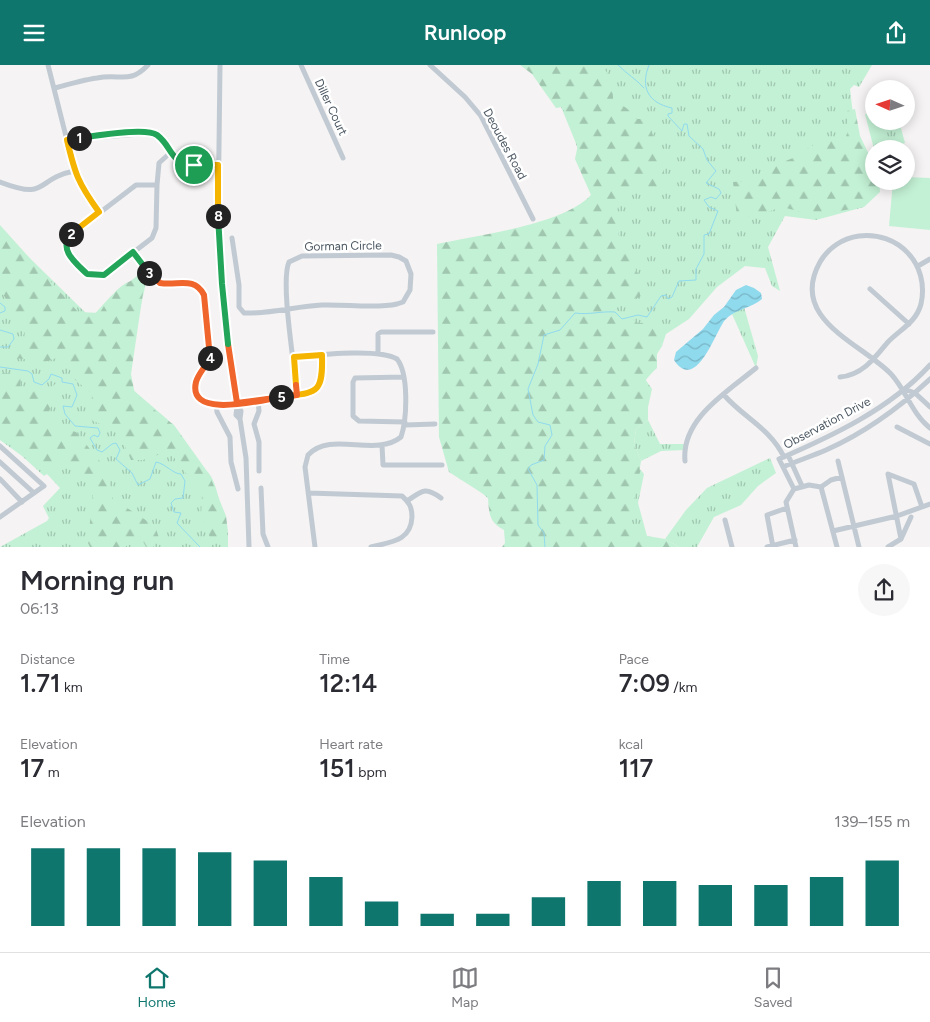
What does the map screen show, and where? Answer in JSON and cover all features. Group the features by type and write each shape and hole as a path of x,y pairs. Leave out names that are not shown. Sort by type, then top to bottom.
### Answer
{"street":[{"path":"48,65 74,171 84,191 99,212"},
{"path":"55,88 98,77 128,78 139,73 148,65"},
{"path":"220,65 218,228 222,284 237,403 236,415 240,419 246,458 249,547"},
{"name":"Diller Court","path":"301,65 343,158"},
{"name":"Deoudes Road","path":"430,65 465,96 481,116 533,219"},
{"path":"67,140 151,133 162,140 170,153 182,163 218,165"},
{"path":"157,185 136,185 68,237 66,247 70,257 87,274 104,275 152,237 156,228 157,185 160,163 170,153"},
{"path":"0,182 20,190 36,191 60,174 74,171"},
{"path":"840,377 854,375 874,359 909,324 921,304 923,292 918,266 908,252 896,242 869,235 847,239 837,244 824,255 815,270 813,288 816,304 823,318 842,338 874,359 904,389 908,398 930,428"},
{"path":"232,239 241,311 248,313 288,309"},
{"path":"133,252 154,280 167,284 190,282 199,286 204,295 210,359 197,379 195,390 203,402 216,405 309,393 316,390 323,378 322,355"},
{"name":"Gorman Circle","path":"288,309 319,305 400,303 408,297 410,290 410,268 406,261 391,255 320,255 294,258 289,262 285,276 288,309 294,357 297,395"},
{"path":"918,266 930,259"},
{"path":"870,289 909,324"},
{"path":"378,355 378,334 382,332 433,332"},
{"path":"294,357 322,355 392,356 402,365 404,377 405,423 401,437 394,442 382,445 322,445 313,449 306,459 315,547"},
{"name":"Observation Drive","path":"783,457 864,417 904,389 930,365"},
{"path":"685,461 683,447 689,431 704,413 756,368"},
{"path":"404,377 355,378 353,382 353,416 359,421 435,424"},
{"name":"Observation Drive","path":"783,467 851,437 915,393 930,379"},
{"path":"904,389 915,393 930,407"},
{"path":"724,395 744,415 770,434 783,457 791,464 802,486"},
{"path":"258,400 258,411 254,424 259,442 259,471"},
{"path":"216,405 217,412 230,437 231,462 238,489"},
{"path":"897,427 930,444"},
{"path":"382,445 383,465 442,465"},
{"path":"0,446 44,486 0,517"},
{"path":"783,457 783,467 794,489"},
{"path":"838,461 859,547"},
{"path":"0,462 20,477 34,493"},
{"path":"901,539 888,475 914,485 922,507"},
{"path":"796,547 787,508 788,496 794,489 802,486 821,487 831,480 842,477"},
{"path":"0,479 22,502"},
{"path":"821,487 837,547"},
{"path":"261,488 263,534 268,547"},
{"path":"407,501 423,491 431,491 441,498"},
{"path":"308,493 402,495 412,509 412,526 408,534 400,540 371,547"},
{"path":"833,531 896,516 930,504"},
{"path":"773,546 767,515 787,508"},
{"path":"888,547 901,539 911,517"},
{"path":"725,520 732,547"},
{"path":"767,547 795,540"}],"green space":[{"path":"520,65 601,65 611,81 613,99 632,112 633,119 648,119 664,173 656,196 632,186 620,198 615,220 621,244 640,277 640,297 612,307 638,323 658,322 662,346 657,354 657,368 645,379 652,389 648,407 648,420 636,429 634,444 641,461 633,510 629,515 626,525 635,534 665,539 679,547 502,547 505,543 504,530 495,524 491,517 488,497 449,472 439,437 437,244 541,221 561,214 591,195 575,159 579,140 562,107 556,108 532,74"},
{"path":"544,65 872,65 859,87 854,85 850,89 864,207 816,220 785,216 768,247 780,291 772,286 765,268 745,266 717,287 689,319 666,334 662,346 658,330 656,368 644,382 627,430 623,449 644,474 638,503 650,547 523,530 469,481 599,208 575,141"},
{"path":"855,109 860,136 865,146 865,190 880,190 880,192 864,207 814,215 782,207 755,216 737,217 733,182 759,180 768,168 793,158 818,142 845,139 848,131 847,111"},
{"path":"869,130 901,130 904,140 872,140"},
{"path":"915,177 930,178 930,230 889,226 892,190 915,190"},
{"path":"0,225 78,312 100,313 118,289 130,281 145,279 131,374 135,395 174,425 209,474 226,516 228,532 213,544 201,518 202,494 169,451 143,460 131,460 119,432 91,420 92,394 73,378 65,355 45,362 8,357 24,338 26,324 12,309 0,289"},
{"path":"0,229 91,318 110,297 142,272 147,278 124,382 168,420 209,474 219,499 225,534 228,532 228,547 0,547 47,521 49,518 43,506 60,488 47,474 44,476 22,456 0,440"},
{"path":"744,307 758,356 756,368 732,314"},
{"path":"0,373 21,374 20,390 31,386 47,392 55,384 63,387 49,411 56,426 76,432 107,470 113,499 155,526 159,538 153,547 146,547 140,536 125,547 90,547 88,543 93,490 87,476 70,464 42,463 0,435"},
{"path":"648,420 660,444 684,444 684,450 661,451 641,461 634,444 636,429"},
{"path":"770,458 776,473 758,486 741,505 714,517 697,547 679,547 665,539 686,510 707,488"}],"water":[{"path":"746,285 761,293 762,299 729,316 697,365 690,369 682,368 674,360 676,352 703,329 714,315 724,307 736,290"}],"waterway":[{"path":"618,65 644,88"},
{"path":"545,547 544,533 538,525 537,485 528,469 531,465 544,460 545,446 552,435 550,425 538,422 533,415 528,389 538,364 544,335 560,330 575,313 615,312 622,319 638,315 647,317 661,296 666,295 668,299 672,297 679,281 696,280 696,269 704,254 704,235 709,234 718,211 709,207 704,200 711,197 716,199 721,193 719,189 706,183 716,171 707,160 703,149 689,136 687,124 684,124 682,131 668,116 668,114 672,113 672,108 657,102 648,93 645,80 649,65"},
{"path":"0,303 5,307 5,311 0,313"},
{"path":"0,330 13,334 14,339 8,347 0,347"},
{"path":"0,367 28,371 32,374 34,382 42,385 49,379 51,374 62,378 62,382 73,384 77,395 72,407 63,406 65,414 75,426 98,428 100,433 98,437 94,435 90,438 97,450 102,452 116,443 120,450 116,459 132,473 138,485 150,479 156,462 181,474 185,481 183,498 175,499 171,503 174,512 181,513 177,523 200,547"}],"route":[{"path":"194,165 182,163 176,159 156,134 146,132 67,140 77,180 99,212 68,237 66,247 70,257 87,274 104,275 133,252 154,280 167,284 190,282 199,286 204,295 210,359 197,379 195,390 200,399 208,405 237,403 258,400 309,393 316,390 323,378 322,355 294,357 297,395 237,403 222,284 218,228 218,165 194,165"}]}
